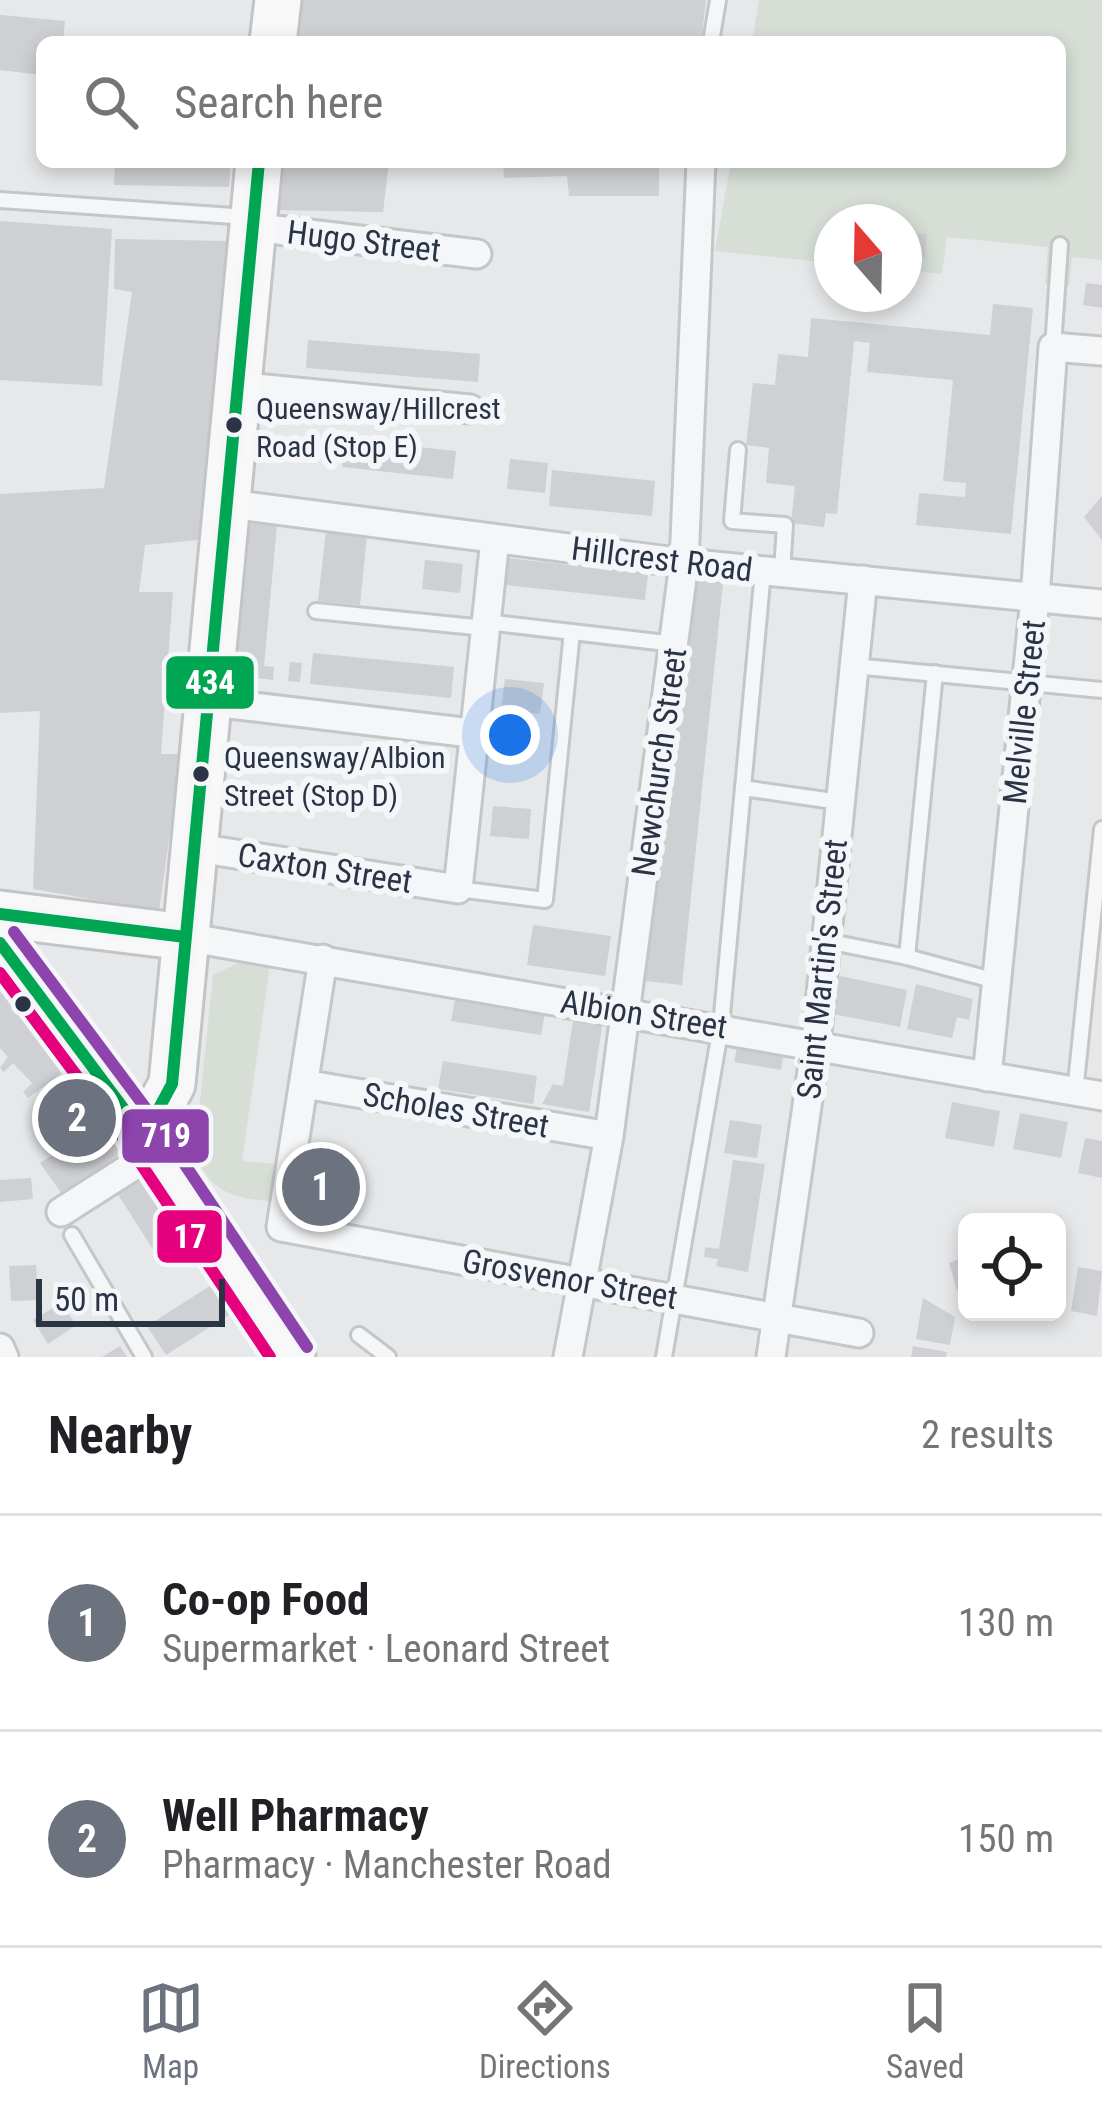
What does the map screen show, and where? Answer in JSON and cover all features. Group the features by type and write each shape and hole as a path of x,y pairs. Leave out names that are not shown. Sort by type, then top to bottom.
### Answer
{"main road":[{"path":"274,36 278,0"},
{"path":"150,1144 172,1084 204,701 259,168"},
{"path":"0,914 184,937"},
{"path":"0,943 150,1144 278,1352"}],"street":[{"name":"Newchurch Street","path":"568,1357 609,1136 675,644 684,563 701,168"},
{"name":"Hugo Street","path":"252,222 477,254"},
{"path":"1053,346 1102,351"},
{"name":"Melville Street","path":"986,1077 1035,598 1053,346"},
{"path":"236,386 470,409"},
{"name":"Hillcrest Road","path":"223,503 684,563 1102,604"},
{"path":"458,890 495,538"},
{"name":"Saint Martin's Street","path":"771,1357 816,1043 863,580"},
{"path":"204,701 472,733"},
{"name":"Caxton Street","path":"191,847 458,890"},
{"name":"Albion Street","path":"184,937 721,1026 1088,1094"},
{"path":"304,1084 323,959"},
{"name":"Scholes Street","path":"304,1084 609,1136"},
{"name":"Grosvenor Street","path":"304,1084 281,1227 859,1334"},
{"path":"67,1224 150,1144"},
{"path":"0,1348 4,1357"}],"lane":[{"path":"712,36 718,0"},
{"path":"0,200 252,222"},
{"path":"1053,346 1060,245"},
{"path":"664,1357 721,1026 743,788 772,572 785,525 732,521 738,450"},
{"path":"316,611 675,644"},
{"path":"458,890 545,900 572,632"},
{"path":"854,666 1102,690"},
{"path":"907,957 934,673"},
{"path":"743,788 841,802"},
{"path":"1088,1094 1102,830"},
{"path":"826,941 996,981"},
{"path":"67,1224 144,1357"},
{"path":"359,1335 388,1357"}],"shaded area":[{"path":"759,0 1102,0 1102,260 1072,257 1069,286 1045,284 1048,247 947,237 942,274 922,272 922,204 814,204 814,261 715,251 730,168 1066,168 1066,36 753,36"},
{"path":"238,963 270,964 242,1161 277,1164 275,1201 240,1197 220,1188 199,1160 213,975"}],"building":[{"path":"292,0 706,0 702,36 288,36"},
{"path":"0,15 65,21 64,36 36,36 36,74 0,70"},
{"path":"115,168 231,168 229,187 114,185"},
{"path":"274,168 388,168 383,212 271,210"},
{"path":"503,168 659,168 659,196 569,196 567,176 504,178"},
{"path":"0,221 112,229 102,386 0,380"},
{"path":"922,234 927,234 922,257"},
{"path":"115,239 229,241 208,539 145,545 139,592 173,592 161,754 181,754 159,911 33,889 40,711 0,713 0,494 104,488 132,292 114,289"},
{"path":"1086,283 1102,285 1102,308 1083,305"},
{"path":"993,304 1033,308 1011,534 916,525 919,493 965,497 966,483 943,481 953,380 867,372 870,343 854,341 837,514 826,513 824,527 791,523 795,486 766,483 769,448 746,445 753,383 775,385 778,354 808,357 811,318 990,335"},
{"path":"308,340 480,354 478,382 306,368"},
{"path":"345,439 456,451 453,479 342,467"},
{"path":"510,459 548,463 545,493 507,489"},
{"path":"552,470 655,481 652,516 549,506"},
{"path":"1102,496 1102,540 1084,517"},
{"path":"245,522 277,525 264,666 274,667 273,680 230,675"},
{"path":"326,531 367,535 360,605 318,601"},
{"path":"508,558 648,574 645,600 505,585"},
{"path":"425,560 463,564 460,593 422,589"},
{"path":"688,570 724,573 682,985 646,981"},
{"path":"313,653 454,667 451,698 310,684"},
{"path":"290,662 302,663 300,682 288,681"},
{"path":"505,679 544,683 540,714 501,710"},
{"path":"493,806 531,809 529,839 490,836"},
{"path":"533,925 611,936 605,976 527,965"},
{"path":"840,976 907,990 900,1027 833,1014"},
{"path":"916,984 973,999 969,1020 957,1017 952,1038 907,1029"},
{"path":"0,989 71,1066 28,1098 23,1092 32,1083 13,1063 4,1072 0,1068 8,1057 0,1048"},
{"path":"456,994 546,1008 541,1035 451,1021"},
{"path":"564,1008 604,1014 589,1112 542,1104 553,1084 563,1086 573,1021 562,1020"},
{"path":"738,1043 784,1051 781,1070 734,1062"},
{"path":"443,1061 537,1076 533,1104 438,1089"},
{"path":"84,1081 130,1147 62,1194 40,1163 55,1153 61,1161 75,1151 79,1157 87,1152 70,1128 56,1138 49,1119 40,1125 34,1116"},
{"path":"952,1102 1000,1111 994,1147 945,1138"},
{"path":"1020,1113 1068,1122 1061,1158 1013,1149"},
{"path":"730,1120 762,1125 757,1158 724,1153"},
{"path":"1085,1138 1102,1141 1102,1178 1078,1173"},
{"path":"303,1158 346,1164 338,1217 295,1210"},
{"path":"733,1160 765,1164 748,1272 716,1266 718,1259 704,1257 705,1247 719,1249"},
{"path":"145,1175 191,1247 163,1265 117,1193"},
{"path":"31,1178 33,1199 0,1202 0,1180"},
{"path":"958,1260 957,1290 949,1263"},
{"path":"36,1265 38,1300 11,1301 9,1266"},
{"path":"1078,1267 1102,1271 1097,1316 1071,1311"},
{"path":"213,1284 232,1313 166,1355 147,1326"},
{"path":"923,1298 955,1317 950,1345 916,1339"},
{"path":"61,1303 76,1325 48,1344 33,1320"},
{"path":"120,1346 127,1357 102,1357"},
{"path":"913,1346 947,1352 946,1357 911,1357"}],"transit line":[{"name":"434","path":"0,943 144,1136 172,1084 258,168"},
{"name":"434","path":"0,914 185,937"},
{"name":"719","path":"14,932 159,1126 307,1347"},
{"name":"17","path":"0,973 129,1146 270,1357"}],"place":[{"name":"Queensway/Hillcrest Road (Stop E)","path":"234,425"},
{"name":"Queensway/Albion Street (Stop D)","path":"201,774"},
{"name":"Well Pharmacy","path":"77,1118"},
{"name":"Co-op Food","path":"321,1187"}]}
